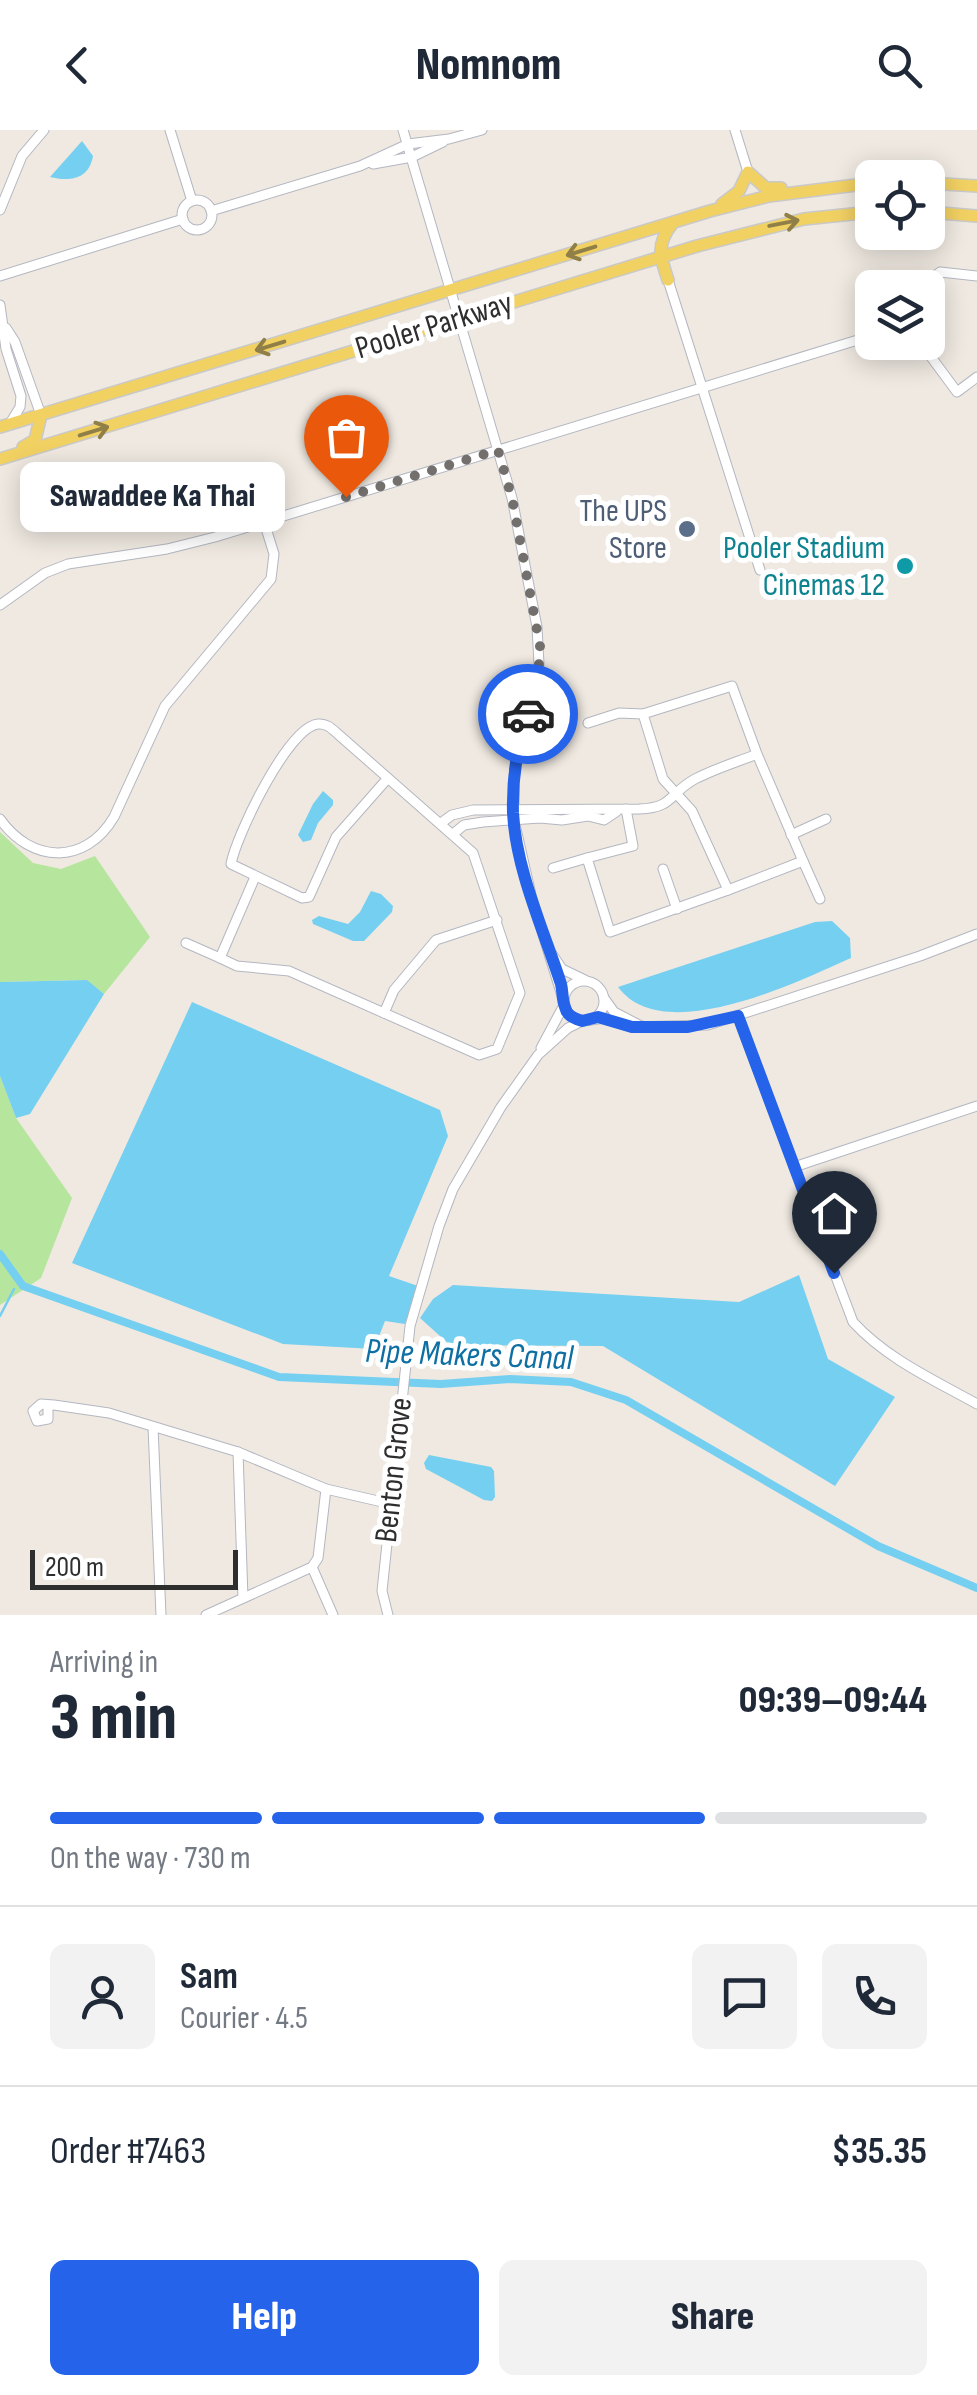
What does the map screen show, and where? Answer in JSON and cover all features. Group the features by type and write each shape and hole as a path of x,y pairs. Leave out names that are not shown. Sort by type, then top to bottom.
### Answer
{"main road":[{"path":"710,211 739,191 748,172 766,188 830,186"},
{"path":"945,183 977,186"},
{"name":"Pooler Parkway","path":"4,426 710,211 769,196 855,184"},
{"path":"945,213 977,216"},
{"name":"Pooler Parkway","path":"0,456 697,246 804,219 855,214"},
{"path":"668,280 660,257 660,242 674,222"},
{"path":"668,280 678,260 697,246"},
{"path":"630,266 654,268 668,280"},
{"path":"0,456 36,440 40,414"}],"street":[{"path":"0,210 15,169 44,130"},
{"path":"170,130 192,202"},
{"path":"403,130 512,498 540,646 532,700 519,739 513,808 532,899 568,1014 586,1021 598,1017 632,1027 708,1025 977,934"},
{"path":"211,211 360,166 408,144 482,130"},
{"path":"735,130 748,172"},
{"path":"360,166 412,158 449,139"},
{"path":"192,202 206,204 211,211 209,224 202,229 192,229 183,219 186,206 192,202"},
{"path":"0,276 183,219"},
{"path":"945,273 977,276"},
{"path":"668,280 760,570"},
{"path":"0,305 6,349 21,396 20,407 4,426"},
{"path":"4,326 15,342 40,414"},
{"path":"0,605 45,572 68,564 167,548 264,522 855,341"},
{"path":"933,360 957,392 977,377"},
{"path":"0,819 26,846 50,853 71,852 102,834 114,818 166,706 272,579 274,554 264,522"},
{"path":"588,724 619,713 643,714 732,686 820,899"},
{"path":"643,714 664,779 702,828 728,890"},
{"path":"186,943 237,966 290,971 479,1055 497,1048 520,993 477,859 453,834 330,727 309,727 266,777 230,864 302,898 309,897 336,837 388,778"},
{"path":"440,823 462,812 513,808 664,806 693,780 757,754"},
{"path":"453,834 470,823 588,816 604,820 624,808"},
{"path":"553,868 633,846 624,808"},
{"path":"792,835 826,819"},
{"path":"587,858 610,932 804,861"},
{"path":"663,869 677,909"},
{"path":"220,958 255,877"},
{"path":"384,1013 394,990 436,940 497,920"},
{"path":"550,952 562,969 599,988 614,1012 640,1026"},
{"path":"564,1002 571,985 586,980"},
{"path":"586,1021 602,1010 603,997"},
{"name":"Benton Grove","path":"388,1615 382,1591 410,1326 453,1189 501,1107 538,1055 564,1002"},
{"path":"738,1016 854,1322 870,1340 897,1359 977,1404"},
{"name":"Benton Grove","path":"538,1055 568,1028 586,1021"},
{"path":"794,1167 977,1106"},
{"path":"48,1405 110,1414 238,1452 326,1489 391,1504"},
{"path":"153,1428 161,1615"},
{"path":"238,1452 244,1598"},
{"path":"206,1615 312,1567 318,1558 326,1489"},
{"path":"312,1567 333,1615"}],"green space":[{"path":"0,832 33,863 61,869 95,856 150,937 104,994 86,980 0,982"},
{"path":"0,1076 16,1118 72,1198 41,1278 0,1305"}],"water":[{"path":"82,141 93,156 87,170 71,179 50,177"},
{"path":"323,791 333,805 318,823 311,840 303,842 298,835"},
{"path":"371,891 381,894 393,906 392,912 364,941 353,941 313,924 312,920 319,916 348,924"},
{"path":"832,921 850,938 851,958 765,994 697,1011 666,1012 639,1004 618,987 815,922"},
{"path":"87,980 104,994 30,1114 16,1118 0,1076 0,982"},
{"path":"192,1002 440,1110 448,1136 389,1276 418,1286 405,1324 385,1321 374,1349 283,1344 72,1263"},
{"path":"799,1275 828,1359 895,1397 835,1486 603,1346 450,1345 420,1318 433,1299 453,1285 739,1302"},
{"path":"429,1455 491,1467 495,1497 492,1501 484,1500 426,1469 424,1463"}],"waterway":[{"name":"Pipe Makers Canal","path":"0,1254 23,1286 279,1377 441,1384 510,1379 571,1382 626,1400 878,1546 977,1588"},
{"path":"0,1316 14,1289"}],"way so far":[{"path":"346,497 498,450 512,498 540,646 528,714"}],"place":[{"name":"Sawaddee Ka Thai","path":"346,497"},
{"name":"The UPS Store","path":"687,529"},
{"name":"Pooler Stadium Cinemas 12","path":"905,566"}],"route":[{"path":"528,714 519,739 514,776 514,820 532,899 564,1007 568,1014 582,1021 598,1017 632,1027 708,1025 738,1016 834,1273"}]}
